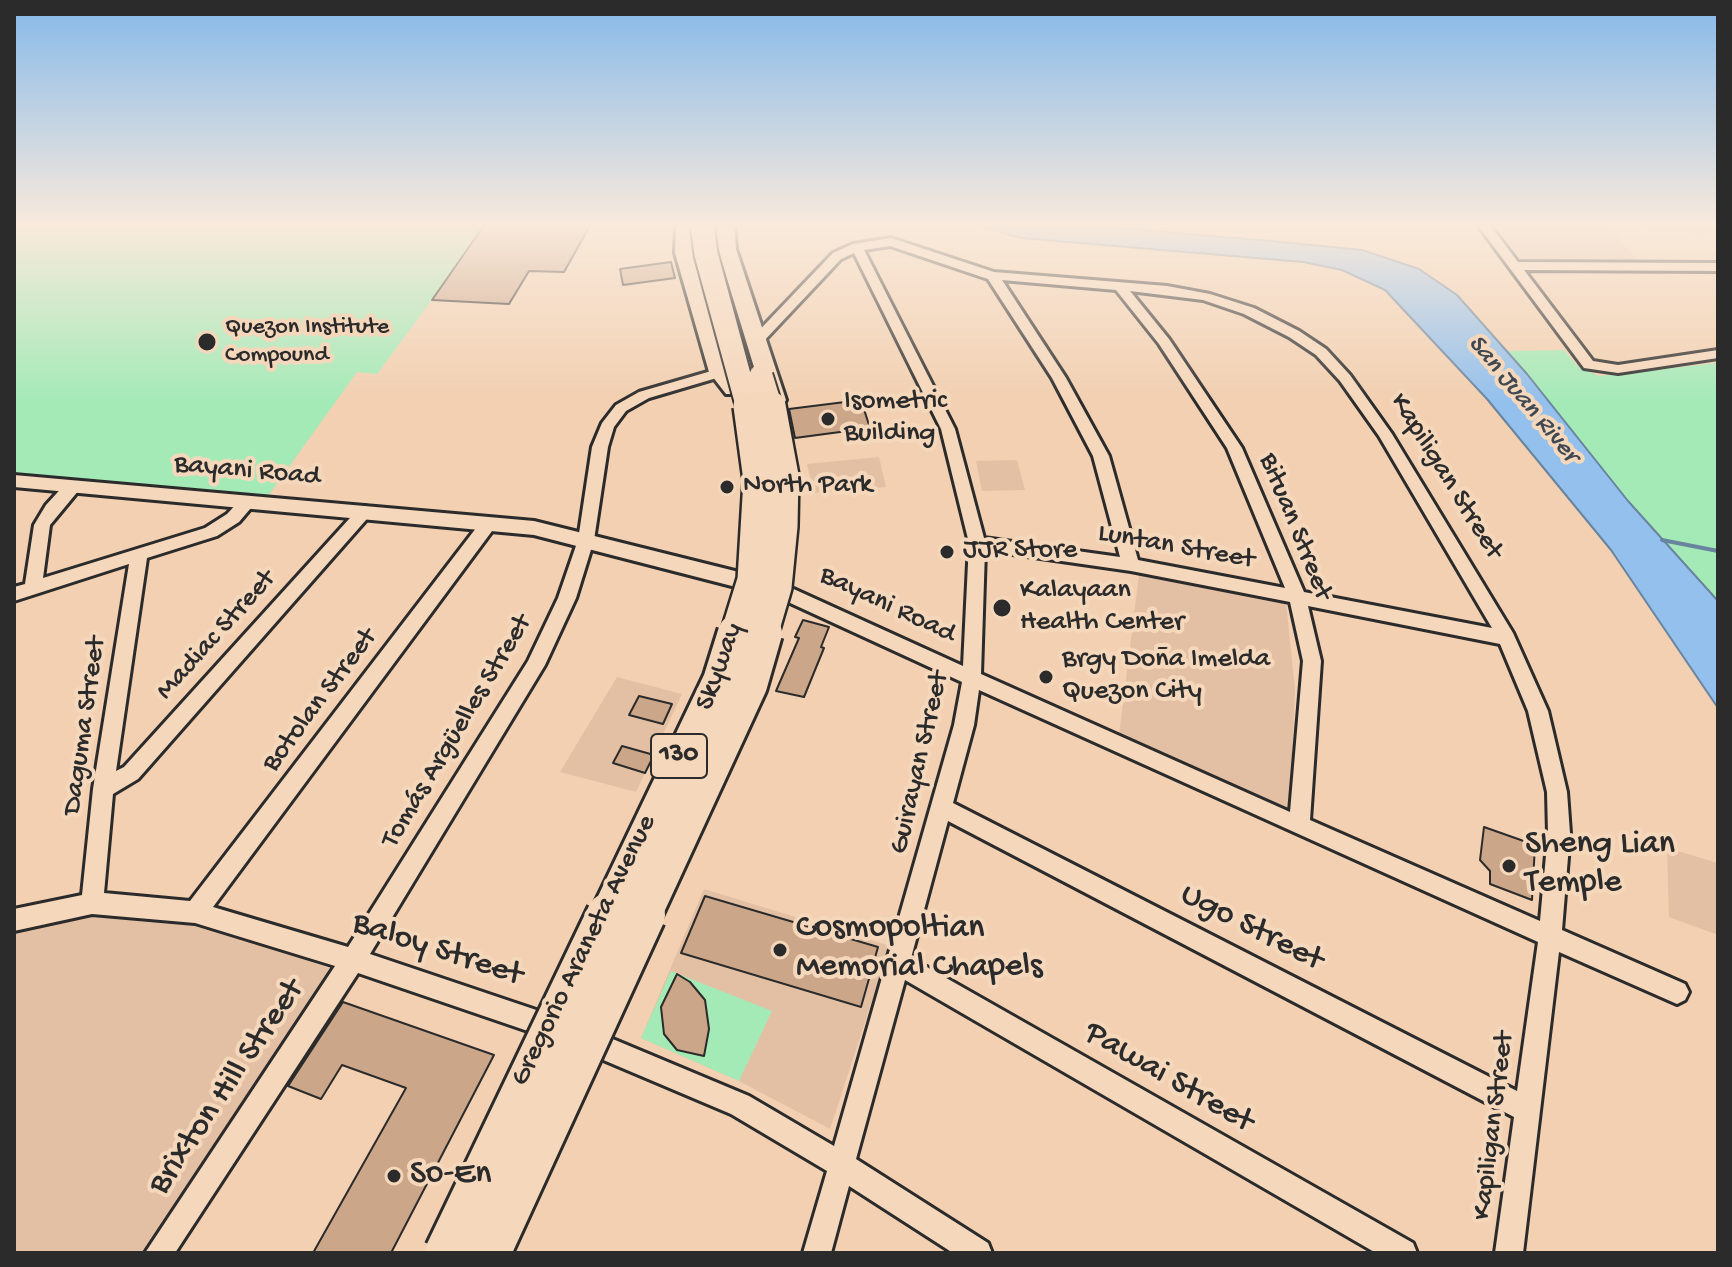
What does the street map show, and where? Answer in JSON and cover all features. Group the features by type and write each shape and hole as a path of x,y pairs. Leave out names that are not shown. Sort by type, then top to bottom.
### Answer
{"highway":[{"path":"696,283 727,373"},
{"name":"Skyway","path":"447,1253 721,681 752,580 758,480 752,422 714,283"},
{"name":"Skyway","path":"494,1253 534,1151 749,685 777,587 784,476 775,420 733,283"}],"main road":[{"name":"Gregorio Araneta Avenue","path":"439,1253 716,678 746,581 749,480 743,424 704,283"},
{"name":"Gregorio Araneta Avenue","path":"494,1253 594,1043 754,684 781,591 788,524 781,418 738,283"}],"street":[{"name":"Kapiligan Street","path":"756,341 811,283"},
{"name":"Guirayan Street","path":"817,1253 943,808 972,679 977,543 948,429 875,283"},
{"path":"998,283 1059,378 1101,456 1131,565"},
{"name":"Kapiligan Street","path":"1084,283 1185,292 1230,305 1274,323 1321,352 1362,400 1385,434 1507,638 1538,711 1557,792 1559,833 1550,936 1509,1253"},
{"path":"1528,283 1589,365 1599,369 1718,354"},
{"name":"Bituan Street","path":"1120,286 1164,342 1234,448 1297,596 1312,661 1299,823"},
{"name":"Tomás Argüelles Street","path":"353,960 536,665 567,598 586,540 600,447 614,416 644,395 727,373"},
{"name":"Bayani Road","path":"14,481 534,528 781,591 1677,992"},
{"path":"33,589 42,525 73,486"},
{"path":"14,594 211,532 233,518 248,502"},
{"name":"Madiac Street","path":"103,789 131,773 365,512"},
{"name":"Botolan Street","path":"195,912 489,523"},
{"name":"Luntan Street","path":"977,543 1131,565 1507,638"},
{"name":"Daguma Street","path":"92,903 103,789 139,557"},
{"name":"Ugo Street","path":"943,808 1527,1110"},
{"name":"Baloy Street","path":"14,920 92,903 195,912 353,960 549,1026 740,1105 978,1253"},
{"name":"Brixton Hill Street","path":"159,1253 353,960"},
{"name":"Pawai Street","path":"899,964 1403,1253"}],"shaded area":[{"path":"879,457 886,487 814,493 807,464"},
{"path":"1017,460 1025,490 982,491 976,461"},
{"path":"1139,574 1286,602 1295,689 1290,810 1119,735"},
{"path":"617,677 682,694 636,792 560,772"},
{"path":"1667,848 1718,863 1718,935 1669,917"},
{"path":"704,889 890,946 830,1129 739,1081 641,1038"},
{"path":"88,911 198,920 339,972 151,1253 14,1253 14,932 57,916"}],"green space":[{"name":"Quezon Institute Compound","path":"14,283 444,283 377,374 357,372 265,500 14,477"},
{"path":"1564,350 1577,366 1599,376 1718,363 1718,601 1628,501 1506,351"},
{"path":"671,971 772,1011 739,1081 641,1038"}],"water":[{"name":"San Juan River","path":"1370,283 1440,283 1457,295 1527,374 1628,501 1718,601 1718,708 1611,550 1487,399 1385,290"}],"building":[{"path":"444,283 522,283 509,304 432,300"},
{"name":"Isometric Building","path":"861,400 870,428 795,438 789,409"},
{"path":"803,620 829,627 804,697 776,691 799,638 795,637"},
{"path":"639,696 672,704 663,724 629,715"},
{"path":"622,746 654,755 645,773 613,763"},
{"name":"Sheng Lian Temple","path":"1484,827 1535,845 1532,900 1490,884 1490,871 1480,860"},
{"name":"Cosmopoltian Memorial Chapels","path":"705,896 878,947 861,1007 681,953"},
{"path":"677,974 690,982 705,1000 709,1029 704,1056 677,1050 664,1034 661,1007"},
{"name":"So-En","path":"343,1002 494,1055 391,1253 313,1253 406,1088 342,1065 321,1099 288,1086"}],"waterway":[{"path":"1662,540 1718,551"}],"place":[{"name":"Quezon Institute Compound","path":"207,342"},
{"name":"Isometric Building","path":"828,419"},
{"name":"North Park","path":"727,487"},
{"name":"JJR Store","path":"947,552"},
{"name":"Kalayaan Health Center","path":"1002,608"},
{"name":"Brgy Doña Imelda Quezon City","path":"1046,677"},
{"name":"Sheng Lian Temple","path":"1509,866"},
{"name":"Cosmopoltian Memorial Chapels","path":"780,950"},
{"name":"So-En","path":"394,1176"}]}
